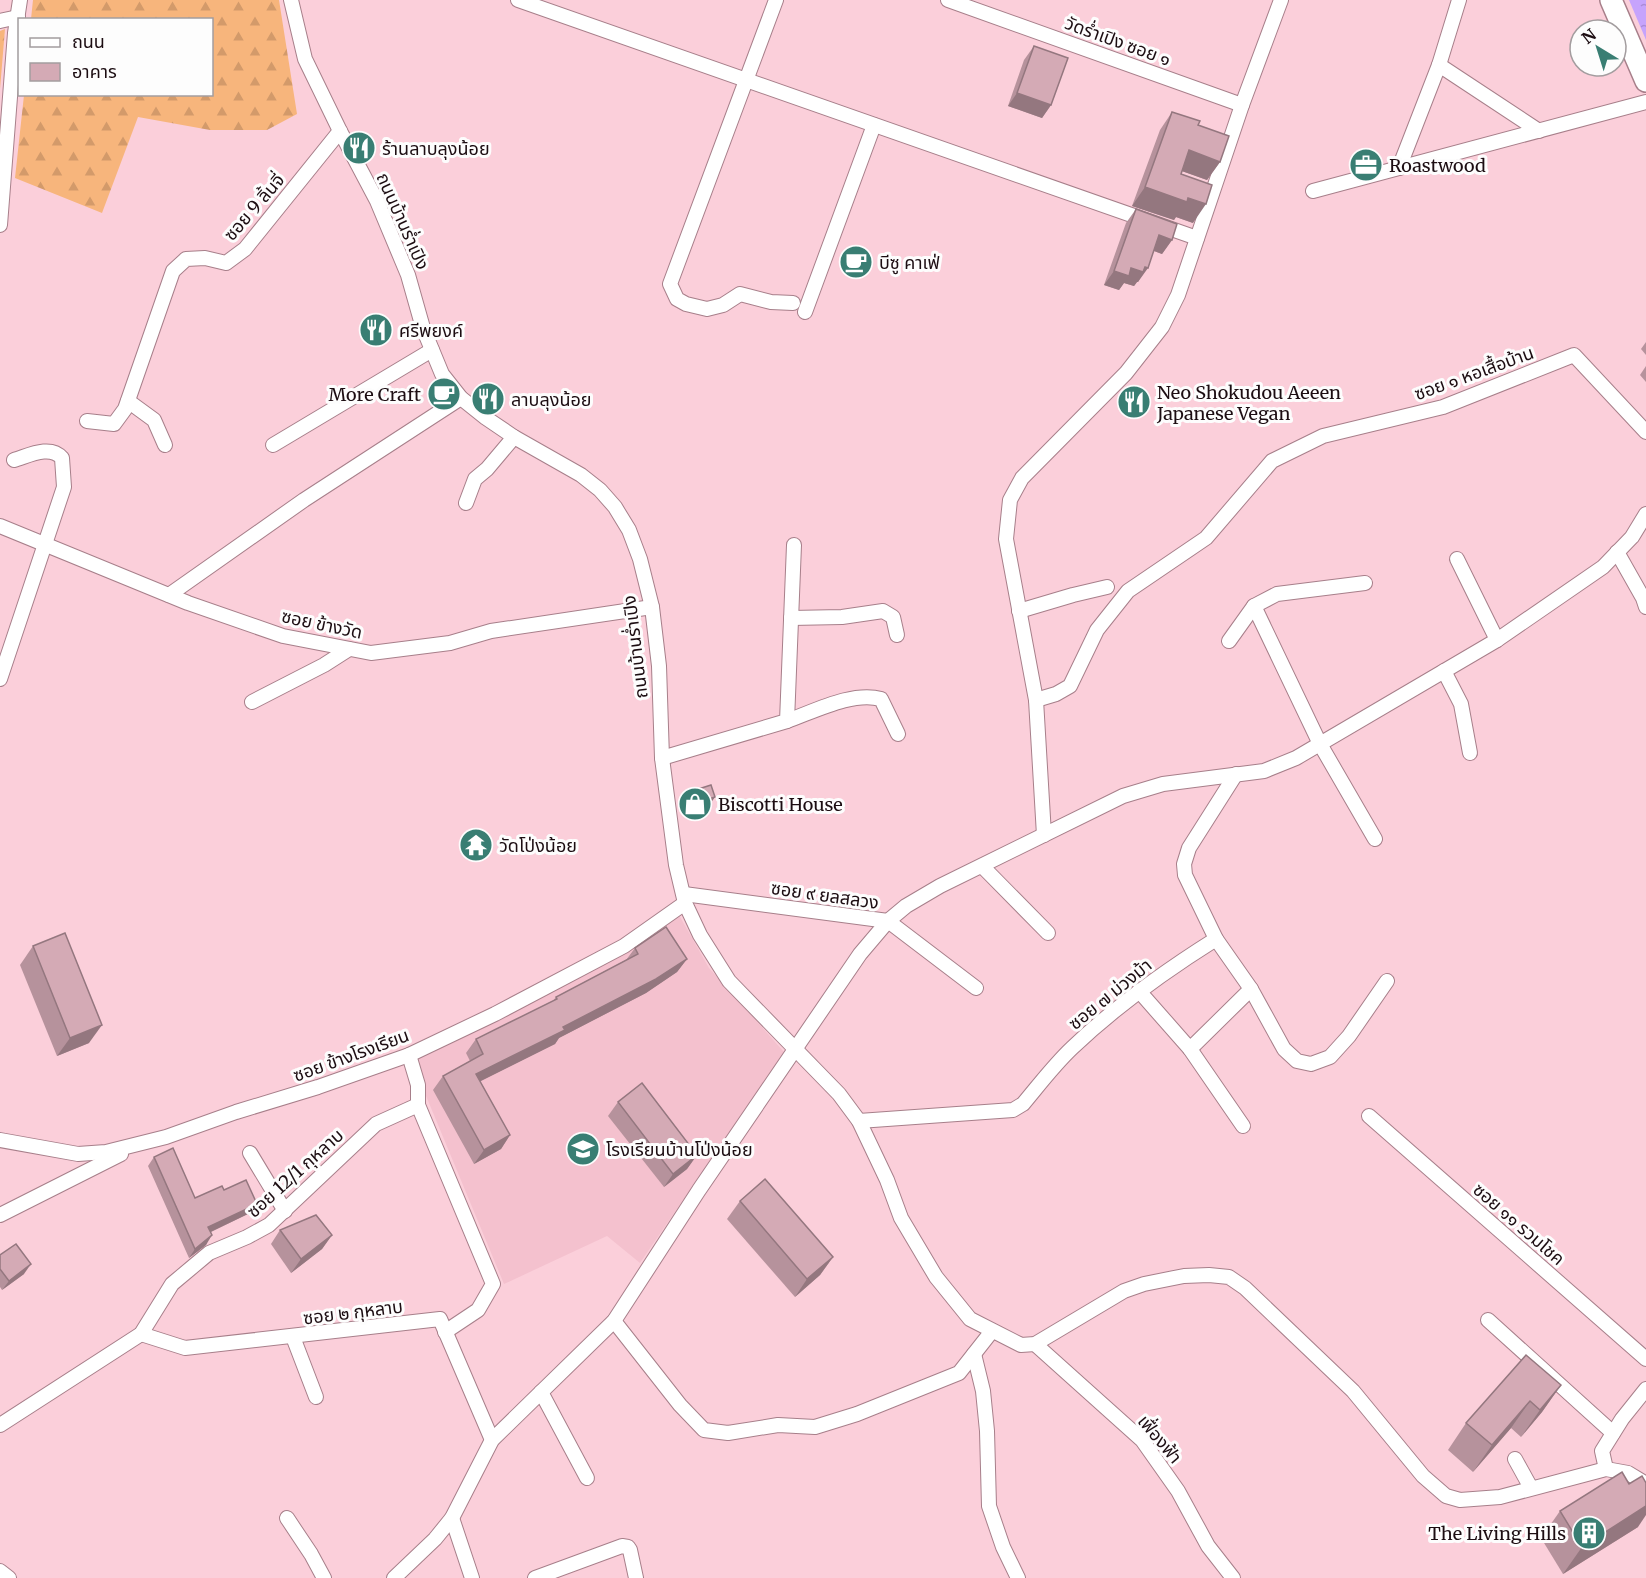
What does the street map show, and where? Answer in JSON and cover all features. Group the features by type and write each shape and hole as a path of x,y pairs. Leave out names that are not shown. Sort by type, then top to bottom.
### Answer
{"main road":[{"path":"1611,0 1646,81"}],"street":[{"path":"0,225 20,0"},
{"name":"ถนนบ้านร่ำเปิง","path":"291,0 305,59 377,201 408,275 423,328 442,374 461,398 486,418 514,437 581,475 600,490 615,507 629,530 640,559 652,608 659,666 662,758 676,865 685,899 700,936 729,981 839,1094 859,1121 887,1180 901,1218 936,1277 970,1319 1021,1345 1035,1344"},
{"path":"518,0 1197,238"},
{"path":"776,0 670,284 677,299 707,309 723,305 740,294 771,302 793,303"},
{"name":"วัดร่ำเปิง ซอย ๑","path":"948,0 1242,105"},
{"path":"1044,835 1036,700 1006,539 1010,500 1022,478 1126,374 1162,327 1178,295 1242,105 1281,0"},
{"path":"1399,168 1439,65 1459,0"},
{"path":"0,21 18,17"},
{"path":"1439,65 1539,131"},
{"path":"1313,191 1646,102"},
{"path":"805,312 874,124"},
{"name":"ซอย 9 ลิ้นจี่","path":"87,422 114,424 128,401 173,271 186,259 205,258 226,263 245,249 340,131"},
{"path":"273,445 432,350"},
{"name":"ซอย ๑ หอเสื้อบ้าน","path":"1036,700 1056,694 1070,686 1097,630 1128,591 1206,537 1272,461 1323,436 1443,407 1574,355 1646,432"},
{"path":"169,595 304,500 461,398"},
{"path":"128,401 154,420 165,445"},
{"path":"466,502 475,478 487,469 514,437"},
{"path":"0,679 64,492 62,458 55,452 48,451 14,460"},
{"path":"394,1578 435,1539 452,1518 492,1440 614,1321 699,1190 860,954 888,921 906,906 940,886 1123,796 1163,784 1264,771 1296,758 1497,640 1603,567 1632,537 1646,514"},
{"name":"ซอย ข้างวัด","path":"0,526 169,595 283,636 371,653 450,643 490,631 652,608"},
{"path":"787,721 794,545"},
{"path":"1617,552 1646,607"},
{"path":"1457,559 1497,640"},
{"path":"1229,641 1254,606 1277,594 1365,583"},
{"path":"1019,611 1107,587"},
{"path":"1254,606 1320,744 1374,839"},
{"path":"791,618 842,617 883,611 893,617 897,635"},
{"path":"252,702 324,666 349,649"},
{"path":"1444,671 1461,704 1470,753"},
{"path":"662,758 787,721 852,698 881,699 898,734"},
{"path":"1236,774 1189,848 1184,864 1185,875 1216,939 1251,989 1284,1049 1297,1061 1311,1064 1330,1057 1349,1036 1387,981"},
{"path":"982,866 1048,933"},
{"name":"ซอย ๙ ยลสลวง","path":"685,899 888,921 976,988"},
{"name":"ซอย ข้างโรงเรียน","path":"0,1140 78,1154 106,1152 145,1142 318,1087 409,1055 495,1014 624,946 685,899"},
{"name":"ซอย ๗ ม่วงม้า","path":"859,1121 1013,1110 1023,1104 1070,1049 1139,991 1216,939"},
{"path":"1190,1049 1251,989"},
{"path":"1139,991 1190,1049 1244,1126"},
{"path":"409,1055 418,1085 418,1105 493,1284 478,1311 445,1332 492,1440"},
{"name":"ซอย 12/1 กุหลาบ","path":"141,1334 172,1284 209,1253 262,1229 285,1211 376,1124 418,1105"},
{"name":"ซอย ๑๑ รวมโชค","path":"1369,1116 1646,1359"},
{"path":"0,1215 145,1142"},
{"path":"250,1153 285,1211"},
{"path":"1035,1344 1124,1291 1144,1284 1184,1276 1229,1277 1245,1288 1353,1391 1423,1476 1446,1496 1460,1500 1500,1497 1606,1469 1628,1473 1646,1484"},
{"name":"ซอย ๒ กุหลาบ","path":"141,1334 185,1348 440,1319 445,1332"},
{"path":"1488,1320 1612,1433"},
{"path":"614,1321 680,1405 704,1430 728,1433 778,1425 816,1427 857,1414 959,1373 992,1331"},
{"path":"0,1425 141,1334"},
{"path":"293,1337 316,1397"},
{"name":"เฟื่องฟ้า","path":"1035,1344 1142,1440 1178,1491 1208,1546 1233,1578"},
{"path":"974,1354 983,1391 987,1431 989,1506 1003,1547 1018,1578"},
{"path":"1606,1469 1602,1451 1612,1433 1646,1389"},
{"path":"541,1392 587,1478"},
{"path":"1515,1460 1531,1488"},
{"path":"287,1518 324,1578"},
{"path":"452,1518 472,1578"},
{"path":"536,1578 622,1546 630,1550 636,1578"},
{"path":"0,1571 9,1578"}],"shaded area":[{"name":"โรงเรียนบ้านโป่งน้อย","path":"679,915 709,968 784,1052 640,1263 607,1236 504,1284 412,1062 595,968"}],"green space":[{"path":"33,0 279,0 297,114 267,130 210,130 138,117 102,213 15,178 24,96 213,96 213,18 31,18"},
{"path":"5,29 0,89 0,31"}],"water":[{"path":"1629,0 1646,0 1646,40"}],"building":[{"path":"1034,46 1068,58 1051,105 1017,93"},
{"path":"1172,112 1200,121 1198,125 1229,136 1220,162 1189,150 1181,174 1212,185 1206,204 1188,198 1187,202 1145,187"},
{"path":"1136,209 1177,224 1172,240 1159,235 1148,268 1145,267 1143,272 1131,268 1129,276 1114,271"},
{"path":"711,785 715,797 693,804 689,792"},
{"path":"666,927 687,959 656,979 563,1027 565,1030 476,1074 510,1135 484,1150 443,1076 483,1054 476,1039 557,999 556,997 638,954 635,948"},
{"path":"65,933 102,1025 70,1038 33,946"},
{"path":"642,1083 697,1155 673,1174 618,1102"},
{"path":"173,1148 195,1198 222,1186 224,1190 246,1180 257,1204 208,1227 212,1235 195,1249 154,1157"},
{"path":"765,1179 833,1257 807,1279 740,1201"},
{"path":"316,1215 332,1235 301,1259 280,1230"},
{"path":"16,1244 31,1264 9,1281 0,1269 0,1255"},
{"path":"1526,1355 1561,1385 1540,1410 1530,1401 1492,1445 1466,1423"},
{"path":"1622,1472 1629,1484 1642,1476 1646,1483 1646,1506 1582,1547 1560,1511"}],"place":[{"name":"ร้านลาบลุงน้อย","path":"359,148"},
{"name":"Roastwood","path":"1366,165"},
{"name":"บีซู คาเฟ่","path":"856,262"},
{"name":"ศรีพยงค์","path":"376,330"},
{"name":"More Craft","path":"444,394"},
{"name":"ลาบลุงน้อย","path":"488,399"},
{"name":"Neo Shokudou Aeeen Japanese Vegan","path":"1134,402"},
{"name":"Biscotti House","path":"695,804"},
{"name":"วัดโป่งน้อย","path":"476,845"},
{"name":"โรงเรียนบ้านโป่งน้อย","path":"583,1149"},
{"name":"The Living Hills","path":"1589,1533"}]}
